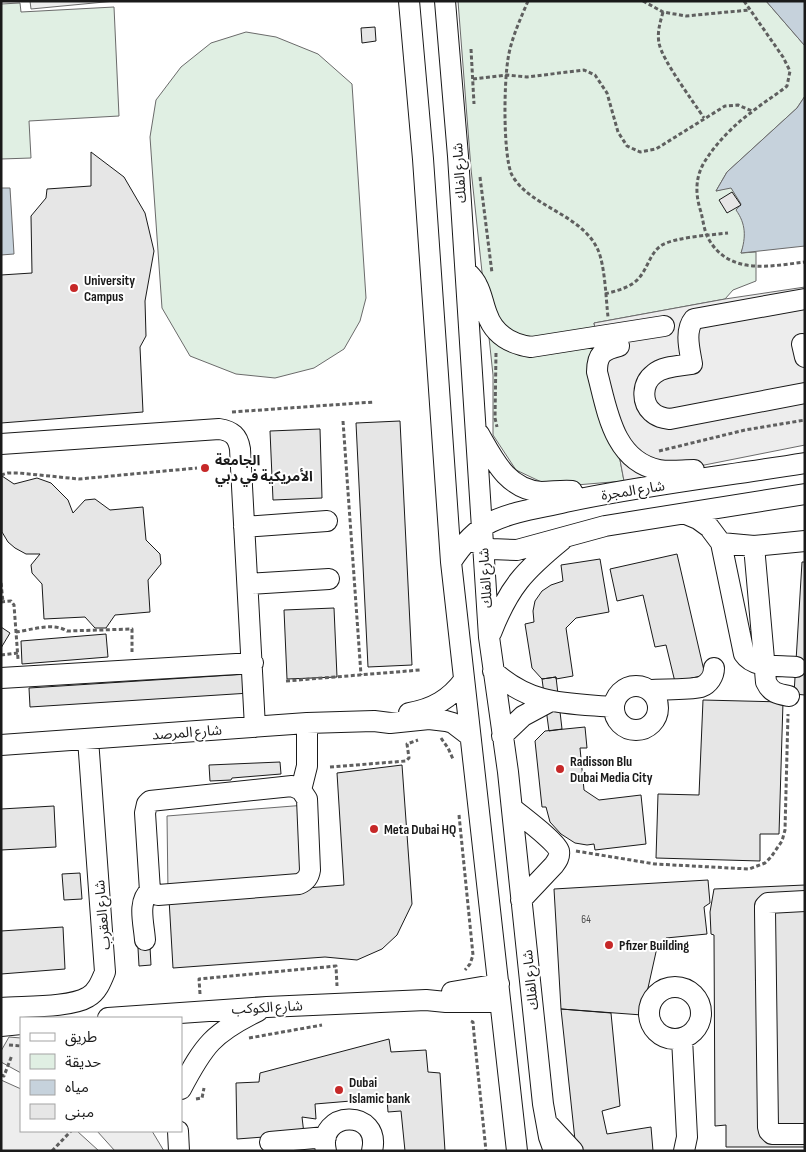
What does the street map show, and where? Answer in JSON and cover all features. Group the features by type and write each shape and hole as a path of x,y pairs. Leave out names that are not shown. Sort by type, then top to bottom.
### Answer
{"street":[{"path":"410,1 452,562 517,1151"},
{"name":"شارع الفلك","path":"445,1 477,430 477,538 512,808 545,1121 554,1151"},
{"path":"466,271 477,284 491,324 508,341 519,346 531,347 664,326"},
{"path":"805,299 694,319 690,324 689,330 692,364 663,369 654,374 647,382 644,392 645,402 651,411 660,417 670,419 805,393"},
{"path":"619,346 608,349 601,354 597,362 596,372 612,428 626,451 637,461 649,468 662,470 711,470 730,475"},
{"path":"612,428 613,450 618,460 626,467 635,472 644,473 662,470"},
{"path":"1,444 220,429 234,434 240,449 255,727"},
{"path":"477,430 500,469 520,486 539,491 578,491 596,495"},
{"name":"شارع المجرة","path":"452,562 477,538 508,515 596,495 805,463"},
{"path":"449,518 461,533 477,538 499,550 517,550 568,535 645,519 805,494"},
{"path":"734,504 724,529 721,543 744,654 754,664 796,667"},
{"path":"686,514 698,519 709,527 721,543 754,546 805,541"},
{"path":"244,527 327,521"},
{"path":"489,637 504,601 517,582 568,535"},
{"path":"754,546 766,682 769,689 774,693 789,696"},
{"path":"248,584 329,579"},
{"path":"10,677 253,663"},
{"path":"649,690 701,687 712,678 714,668"},
{"path":"493,671 513,687 549,702 614,707"},
{"name":"شارع المرصد","path":"374,721 384,716 423,710 434,706 451,695 464,680"},
{"path":"642,686 649,690 658,702 659,710 657,717 647,728 639,731 624,727 619,722 614,707 616,700 626,689 642,686"},
{"path":"502,736 523,716 549,702"},
{"name":"شارع المرصد","path":"1,745 300,724 374,721 390,723 421,719 446,721 460,727 470,736"},
{"path":"150,891 158,895 299,884 307,879 310,870 307,799 296,788 295,763 300,724"},
{"name":"شارع العقرب","path":"1,1008 74,1003 88,997 99,986 105,972 88,738"},
{"path":"150,891 145,813 147,804 150,801 296,788"},
{"path":"512,808 558,848 558,859 521,900"},
{"path":"145,940 142,904 146,894 150,891"},
{"path":"805,900 768,903 765,906 765,911 768,1127 772,1134 805,1134"},
{"name":"شارع الكوكب","path":"136,1017 266,1007 426,1000 441,995 500,993"},
{"path":"185,1094 202,1050 213,1038 239,1020 266,1007"},
{"path":"1,1026 20,1024"},
{"path":"682,1038 688,1146"},
{"path":"270,1142 326,1144 329,1130 341,1120 349,1118 357,1120 369,1129 373,1136 372,1151"},
{"path":"545,1121 573,1151"}],"path":[{"path":"528,1 508,59 505,96 507,158 511,174 521,187 535,198 586,232 598,250 609,324"},
{"path":"643,1 663,12 686,16 749,10"},
{"path":"744,1 783,57 790,71 786,86 752,111 716,145 704,162 697,179 696,197 708,236 719,251 735,262 744,266 764,267 805,262"},
{"path":"663,12 658,28 659,45 666,60 704,118"},
{"path":"473,79 507,75 527,77 584,70 595,75 607,93 618,132 626,146 640,152 656,149 725,106 738,105 752,111"},
{"path":"479,174 493,280"},
{"path":"605,294 632,284 641,275 653,253 662,245 728,233"},
{"path":"498,333 496,346 495,418 500,436"},
{"path":"637,461 663,449 745,430 805,420"},
{"path":"343,421 361,675"},
{"path":"1,475 19,473 79,479 197,468"},
{"path":"1,583 2,602 13,603 16,632 18,653 10,677"},
{"path":"16,632 53,627 67,631 132,629 132,670"},
{"path":"1,656 18,653"},
{"path":"286,681 420,670"},
{"path":"558,848 655,864 750,869 765,863 777,850 785,830 789,696"},
{"path":"446,721 436,732 448,748 453,762"},
{"path":"330,767 406,760 409,758 407,744 422,738"},
{"path":"458,806 473,955 470,964 462,974"},
{"path":"201,1011 198,979 336,966 338,1004"},
{"path":"467,1018 472,1022 474,1034 486,1151"},
{"path":"242,1039 329,1024"},
{"path":"1,1075 4,1076 12,1055"},
{"path":"185,1094 202,1098 204,1086"},
{"path":"52,1151 70,1132"}],"green space":[{"path":"458,1 766,1 805,46 805,96 797,108 727,172 716,191 731,187 742,204 741,216 745,227 745,242 741,253 756,252 756,281 733,290 725,299 594,323 624,481 552,487 516,470 493,435 493,375 471,169"},
{"path":"20,3 21,12 114,7 119,116 29,121 31,158 1,159 1,4"},
{"path":"246,32 276,37 318,54 352,84 366,298 360,321 344,349 314,368 275,378 236,374 190,356 162,308 150,137 156,100 181,67 211,43"}],"shaded area":[{"path":"30,1 115,1 31,9"},
{"path":"805,287 805,445 624,481 594,323 725,299"},
{"path":"306,805 310,883 168,892 167,816"},
{"path":"9,1037 20,1038 20,1072 1,1062 1,1051"},
{"path":"1,1080 20,1089 20,1132 78,1132 99,1151 1,1151"},
{"path":"98,1132 153,1132 164,1151 115,1151"}],"water":[{"path":"766,1 805,1 805,46"},
{"path":"805,96 805,246 741,253 744,231 742,220 736,210 741,204 731,188 716,191 727,172 797,108"},
{"path":"1,188 10,188 14,254 1,255"}],"building":[{"path":"375,27 376,41 362,43 361,28"},
{"name":"University Campus","path":"91,152 124,177 145,213 154,251 145,301 146,336 140,347 143,412 1,423 1,275 32,273 31,216 46,198 47,189 91,186"},
{"path":"732,192 741,205 727,213 719,200"},
{"path":"400,421 412,665 368,667 356,423"},
{"path":"320,429 322,498 273,500 270,431"},
{"path":"2,476 14,484 37,478 51,483 68,500 73,513 85,500 95,499 110,510 143,507 146,540 160,554 161,564 148,580 150,612 115,615 106,628 95,628 85,617 44,619 42,584 32,573 31,565 40,554 26,554 15,548 8,542 2,532"},
{"path":"677,554 705,675 675,682 666,645 655,647 643,595 617,601 610,569"},
{"path":"600,559 609,612 576,618 566,628 573,676 542,679 532,668 525,624 534,622 533,611 535,601 542,591 551,585 563,581 561,565"},
{"path":"802,562 805,562 805,695 794,694"},
{"path":"334,608 337,677 287,679 284,610"},
{"path":"1,627 10,633 1,648"},
{"path":"106,634 108,657 22,664 21,641"},
{"path":"248,674 250,693 30,707 29,688"},
{"path":"556,677 562,729 549,731 542,679"},
{"path":"703,700 783,702 779,834 760,834 760,861 656,858 658,794 699,795"},
{"name":"Radisson Blu Dubai Media City","path":"585,727 587,748 580,748 584,790 599,800 641,795 646,844 595,850 594,844 575,843 561,834 550,822 546,807 542,807 535,741 545,731"},
{"path":"280,762 281,774 210,781 209,765"},
{"name":"Meta Dubai HQ","path":"402,765 412,904 397,935 382,949 357,960 325,957 173,968 169,899 344,885 337,773"},
{"path":"54,806 56,847 1,850 1,809"},
{"path":"80,873 82,899 64,900 62,874"},
{"name":"Pfizer Building","path":"708,880 710,903 704,907 707,934 666,938 656,952 642,1015 561,1009 554,889"},
{"path":"805,885 805,1147 726,1147 726,1125 715,1126 714,935 711,934 710,912 714,889"},
{"path":"63,927 65,969 1,974 1,931"},
{"path":"150,947 151,965 139,966 138,948"},
{"path":"561,1009 611,1013 620,1106 602,1111 607,1134 651,1127 653,1151 582,1151 575,1140"},
{"name":"Dubai Islamic bank","path":"389,1039 391,1052 426,1050 428,1072 440,1073 445,1151 405,1151 401,1111 388,1112 387,1098 315,1104 316,1119 302,1117 304,1134 237,1139 236,1083 259,1082 260,1073"}],"place":[{"name":"University Campus","path":"74,288"},
{"name":"الجامعة الأمريكية في دبي","path":"205,468"},
{"name":"Radisson Blu Dubai Media City","path":"560,769"},
{"name":"Meta Dubai HQ","path":"374,829"},
{"name":"Pfizer Building","path":"609,945"},
{"name":"Dubai Islamic bank","path":"339,1090"}]}
